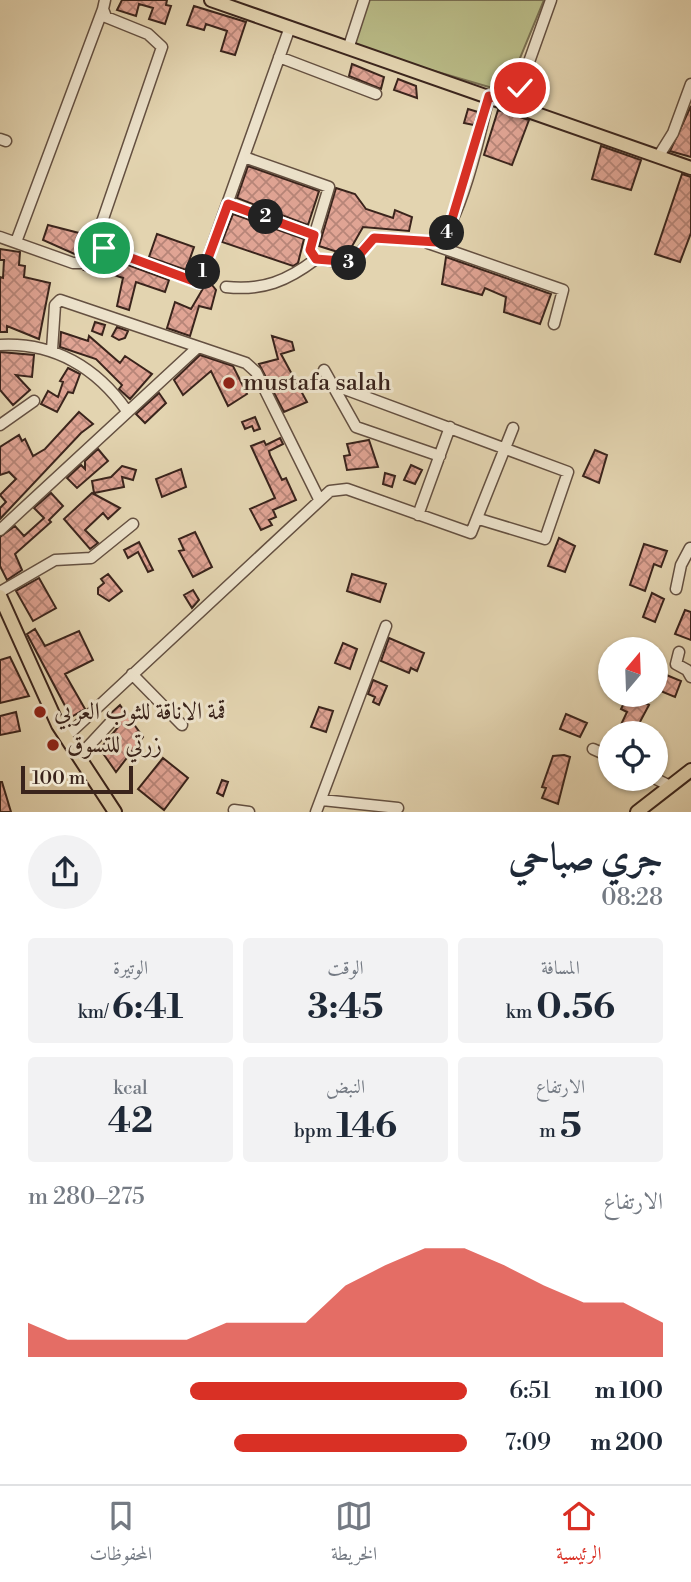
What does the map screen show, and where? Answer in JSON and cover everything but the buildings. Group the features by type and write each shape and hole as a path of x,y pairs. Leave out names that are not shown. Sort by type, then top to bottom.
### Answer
{"main road":[{"path":"211,0 349,46 691,168"},
{"path":"0,594 5,619 51,706 58,725 115,812"},
{"path":"51,706 124,812"},
{"path":"636,812 691,769"}],"street":[{"path":"349,46 364,0"},
{"path":"511,103 519,90 551,0"},
{"path":"0,237 73,263 83,263 92,251 162,47 148,34 106,17 104,4"},
{"path":"16,242 104,4"},
{"path":"104,248 199,283 290,27"},
{"path":"279,57 376,94"},
{"path":"658,157 673,133 691,84"},
{"path":"226,287 249,289 270,286 297,274 316,259 353,262 374,238 437,242 449,229 489,96"},
{"path":"244,157 328,187 310,250 316,259"},
{"path":"228,204 314,235"},
{"path":"424,242 561,288 563,296 554,324"},
{"path":"52,350 55,305 60,300 246,363 256,372 319,499"},
{"path":"0,345 25,345 52,350 102,378 127,411"},
{"path":"0,530 198,346"},
{"path":"324,370 356,427 440,456"},
{"path":"331,384 568,472 548,536 543,540 478,519"},
{"path":"0,423 34,401"},
{"path":"418,515 450,427"},
{"path":"71,733 319,499 339,488 467,533 475,530 513,428"},
{"path":"0,594 54,560 91,558 133,524"},
{"path":"676,589 679,573 690,548"},
{"path":"679,573 691,578"},
{"path":"316,812 386,626"},
{"path":"679,652 676,664 687,670 691,677"},
{"path":"132,674 182,724"},
{"path":"84,751 110,723"},
{"path":"593,749 598,751"},
{"path":"322,800 398,808"},
{"path":"234,810 249,812"}],"green space":[{"path":"364,0 544,0 506,92 349,46"}],"place":[{"name":"mustafa salah","path":"229,383"},
{"name":"قمة الاناقة للثوب العربي","path":"40,712"},
{"name":"زرتي للتسوق","path":"53,745"}],"route":[{"path":"104,248 199,283 228,204 314,235 310,254 316,259 347,264 353,262 364,252 372,239 381,237 437,242 447,234 462,193 489,96 511,103 520,88"}]}
